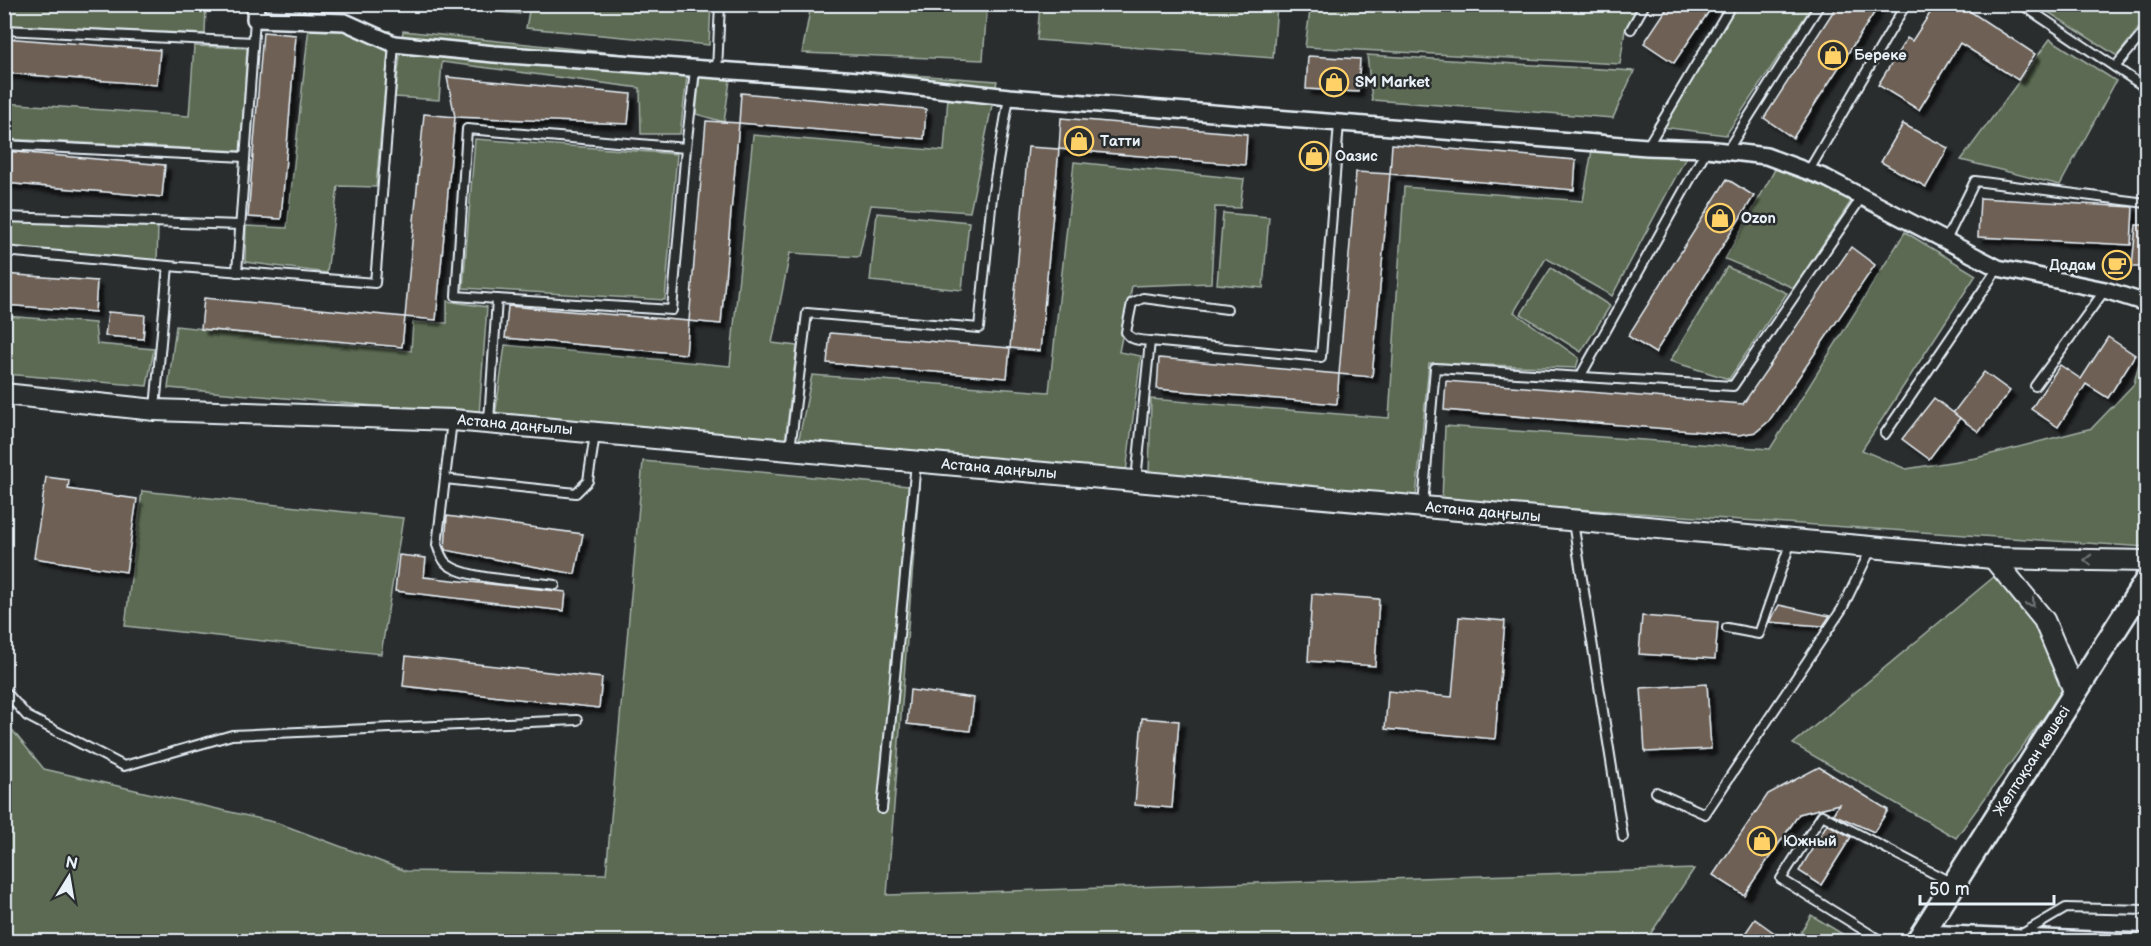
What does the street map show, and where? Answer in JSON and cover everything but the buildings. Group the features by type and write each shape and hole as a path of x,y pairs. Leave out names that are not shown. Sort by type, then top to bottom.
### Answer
{"main road":[{"name":"Желтоқсан көшесі","path":"1919,937 2146,580"}],"street":[{"path":"255,12 345,22 394,44 695,70 858,80 1009,97 1647,147 1707,149 1766,156 1863,196 1998,268 2105,290 2146,303"},
{"name":"Астана даңғылы","path":"4,394 155,410 453,420 1993,558 2146,561"},
{"path":"1993,558 2044,620 2075,693"},
{"path":"1919,937 2018,937 2143,942"}],"lane":[{"path":"717,71 720,4"},
{"path":"1631,29 1645,4"},
{"path":"1647,147 1732,4"},
{"path":"1727,151 1820,4"},
{"path":"1808,172 1906,4"},
{"path":"2021,4 2146,88"},
{"path":"237,272 255,12"},
{"path":"4,30 253,42"},
{"path":"2115,67 2146,30"},
{"path":"4,251 375,283 394,44"},
{"path":"686,147 467,129 456,296 672,310 695,70"},
{"path":"790,450 807,313 979,328 992,197 1009,97"},
{"path":"1227,309 1143,298 1132,303 1126,332 1129,337 1137,340 1321,357 1339,122"},
{"path":"4,145 245,157"},
{"path":"1580,377 1707,149"},
{"path":"1946,240 1975,181 2146,203"},
{"path":"1423,507 1435,368 1733,386 1863,196"},
{"path":"4,217 240,225"},
{"path":"155,410 168,266"},
{"path":"1885,434 1998,268"},
{"path":"2036,386 2105,290"},
{"path":"489,423 497,299"},
{"path":"1136,481 1150,341"},
{"path":"453,420 437,545 446,564 463,573 555,585"},
{"path":"446,479 576,493 588,482 596,433"},
{"path":"882,809 916,461"},
{"path":"1572,520 1623,837"},
{"path":"1727,628 1759,634 1792,540"},
{"path":"1656,792 1705,814 1842,609 1871,547"},
{"path":"4,690 27,716 124,766 232,735 577,720"},
{"path":"1883,942 1781,879 1822,815 1954,884"},
{"path":"2018,937 2066,908 2146,910"}],"green space":[{"path":"5,4 206,5 205,34 5,25"},
{"path":"1311,4 1639,5 1625,30 1620,64 1305,47"},
{"path":"430,5 521,5 520,14"},
{"path":"530,5 711,5 709,45 526,28"},
{"path":"811,5 987,5 983,60 802,53"},
{"path":"1040,5 1277,5 1273,58 1037,40"},
{"path":"1734,5 1813,5 1726,135 1653,126"},
{"path":"2037,5 2146,5 2146,19 2117,56"},
{"path":"309,26 390,31 376,187 338,186 327,273 245,262 246,226 287,228"},
{"path":"403,31 689,61 680,134 641,134 640,88 442,62 439,100 395,97"},
{"path":"2050,39 2116,81 2060,185 1961,160"},
{"path":"194,46 247,48 241,151 5,139 5,103 189,116"},
{"path":"1367,55 1634,71 1613,118 1372,100"},
{"path":"701,60 997,81 970,212 871,205 859,257 790,253 772,343 797,346 785,442 495,417 505,345 730,366 753,135 944,151 948,97 730,80 724,122 696,114"},
{"path":"1595,133 1690,150 1612,296 1546,258 1514,312 1579,358 1576,368 1429,363 1416,497 1149,474 1151,399 1389,418 1404,187 1583,201"},
{"path":"475,139 677,154 665,300 463,288"},
{"path":"1074,162 1244,179 1240,208 1215,207 1211,283 1132,286 1119,352 1141,356 1126,472 798,443 812,375 1049,392"},
{"path":"1777,166 1852,200 1794,288 1725,259"},
{"path":"877,213 969,222 962,290 870,281"},
{"path":"1223,213 1269,217 1263,288 1217,284"},
{"path":"5,220 158,225 157,265 5,248"},
{"path":"1905,232 1976,275 1862,450 1906,469 1976,458 2092,428 2134,384 2146,330 2146,547 1442,500 1445,426 1770,449"},
{"path":"1727,267 1787,293 1729,379 1670,361"},
{"path":"1551,268 1610,306 1581,352 1521,314"},
{"path":"447,301 487,307 479,415 168,388 176,326 411,351 413,322 447,323"},
{"path":"5,316 95,323 97,344 154,349 147,386 5,374"},
{"path":"643,461 919,487 887,895 1694,869 1645,942 5,941 4,720 44,769 278,823 406,871 606,874"},
{"path":"142,491 403,518 381,654 125,626"},
{"path":"1995,576 2039,625 2066,687 1956,838 1793,744"},
{"path":"1811,915 1854,941 1796,941"}],"place":[{"name":"Береке","path":"1833,55"},
{"name":"SM Market","path":"1334,82"},
{"name":"Татти","path":"1079,141"},
{"name":"Оазис","path":"1314,156"},
{"name":"Ozon","path":"1720,218"},
{"name":"Дадам","path":"2117,265"},
{"name":"Южный","path":"1762,841"}]}
